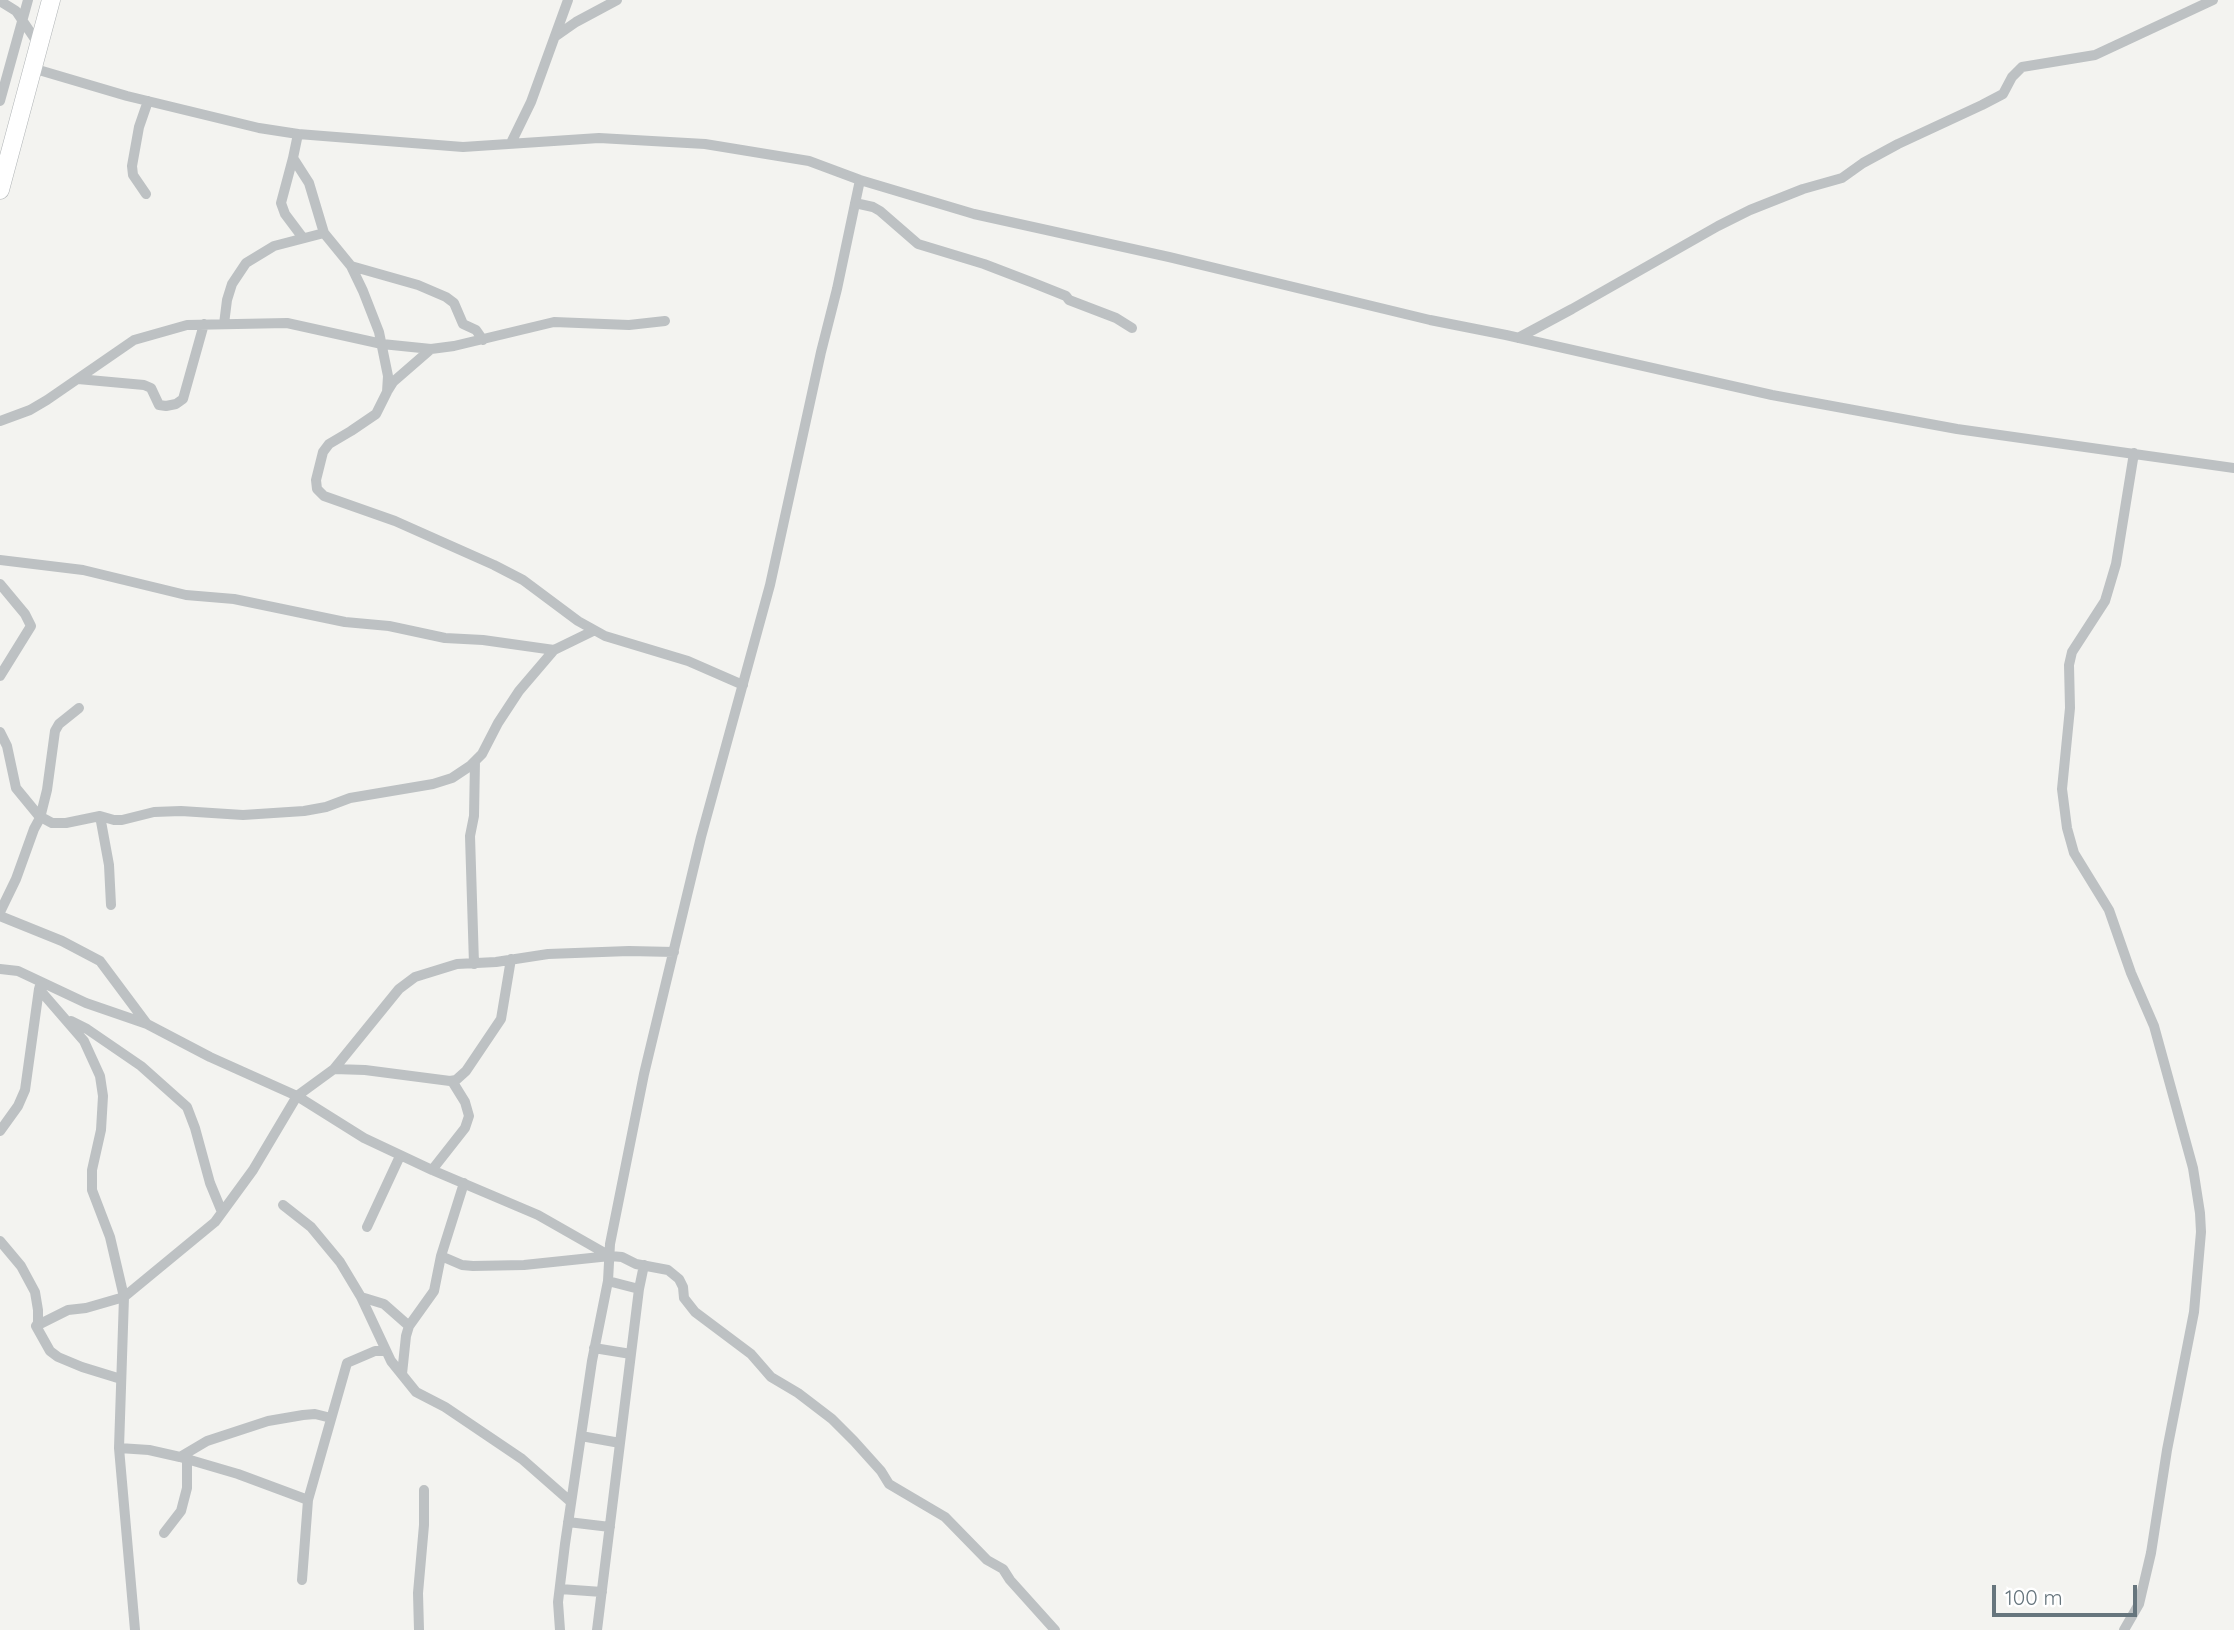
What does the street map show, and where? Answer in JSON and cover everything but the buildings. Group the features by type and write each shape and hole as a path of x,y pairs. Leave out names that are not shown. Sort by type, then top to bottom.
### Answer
{"highway":[{"path":"1,183 51,0"}],"street":[{"path":"0,101 28,0"},
{"path":"511,143 531,102 568,0"},
{"path":"556,36 617,0"},
{"path":"1518,338 1718,226 1803,189 1842,178 1898,144 2003,94 2012,77 2022,67 2095,55 2213,0"},
{"path":"0,1 16,11 39,45"},
{"path":"32,68 83,85 259,128 298,134 463,147 599,138 705,144 809,162 974,214 1169,257 1430,320 1772,395 1957,429 2234,468"},
{"path":"146,194 133,174 132,166 139,127 148,101"},
{"path":"298,134 281,203 285,214 303,238"},
{"path":"293,158 309,183 324,233 351,266 363,291 382,344 388,376 387,392"},
{"path":"559,1630 558,1602 594,1348 644,1074 701,837 770,585 860,180"},
{"path":"855,203 880,211 918,244 1031,282 1132,328"},
{"path":"224,324 232,284 246,263 274,246 324,233"},
{"path":"351,266 418,285 446,297 454,303 463,324 476,330 483,340"},
{"path":"0,421 30,410 134,340 177,327 287,323 382,344 431,349 483,340 554,321 629,325 665,321"},
{"path":"78,379 144,385 151,388 159,405 176,404 183,399 204,324"},
{"path":"431,349 393,382 372,418 329,444 320,461 317,489 324,496 395,521 495,565 523,580 593,631 688,661 743,685"},
{"path":"2124,1630 2139,1604 2149,1564 2166,1450 2194,1312 2201,1232 2193,1168 2154,1026 2131,973 2109,909 2074,853 2067,828 2062,789 2070,708 2069,665 2072,652 2105,601 2116,564 2134,453"},
{"path":"0,560 83,570 186,594 234,599 345,622 389,626 445,638 483,640 554,650"},
{"path":"0,584 25,614 31,626 0,677"},
{"path":"0,732 7,746 16,788 40,818 52,823 100,816 114,820 154,812 243,815 304,811 326,807 350,798 433,784 452,778 475,761 519,691 554,650 593,631"},
{"path":"79,708 55,731 47,790 40,818 0,914 100,961 147,1024"},
{"path":"474,964 470,836 474,816 475,761"},
{"path":"100,816 109,865 111,905"},
{"path":"36,1326 68,1310 86,1308 124,1297 181,1251 222,1212 253,1170 297,1097 334,1069 399,989 415,977 457,964 567,953 674,952"},
{"path":"334,1069 365,1070 452,1081 463,1074 501,1019 511,959"},
{"path":"0,969 18,971 40,986 147,1024 210,1058 297,1097 364,1138 538,1215 610,1256"},
{"path":"40,986 84,1041 100,1076 104,1112 99,1147 92,1170 92,1190 110,1237 124,1297 119,1448 135,1630"},
{"path":"0,1131 18,1106 25,1090 40,986"},
{"path":"65,1017 141,1066 187,1107 210,1183 222,1212"},
{"path":"432,1170 465,1128 469,1116 465,1102 452,1081"},
{"path":"367,1227 400,1156"},
{"path":"402,1374 409,1326 434,1291 441,1256 464,1183"},
{"path":"283,1205 321,1238 340,1262 385,1351 416,1392 445,1407 522,1459 571,1502"},
{"path":"0,1241 21,1266 35,1292 38,1310 36,1326 45,1345 58,1357 121,1379"},
{"path":"441,1256 462,1265 473,1266 524,1265 610,1256 668,1270 679,1279 684,1298 695,1312 751,1354 771,1377 798,1393 832,1419 881,1471 889,1484 945,1517 987,1560 1003,1569 1055,1630"},
{"path":"597,1630 644,1265"},
{"path":"608,1281 639,1289"},
{"path":"360,1297 384,1304 409,1326"},
{"path":"594,1348 631,1354"},
{"path":"302,1580 308,1500 347,1363 375,1351 385,1351"},
{"path":"183,1458 207,1441 268,1421 315,1414 331,1418"},
{"path":"581,1436 620,1443"},
{"path":"119,1448 149,1450 183,1458 238,1474 308,1500"},
{"path":"163,1534 181,1511 187,1488 183,1458"},
{"path":"419,1630 418,1593 424,1490"},
{"path":"568,1522 610,1527"},
{"path":"560,1589 602,1592"}]}
